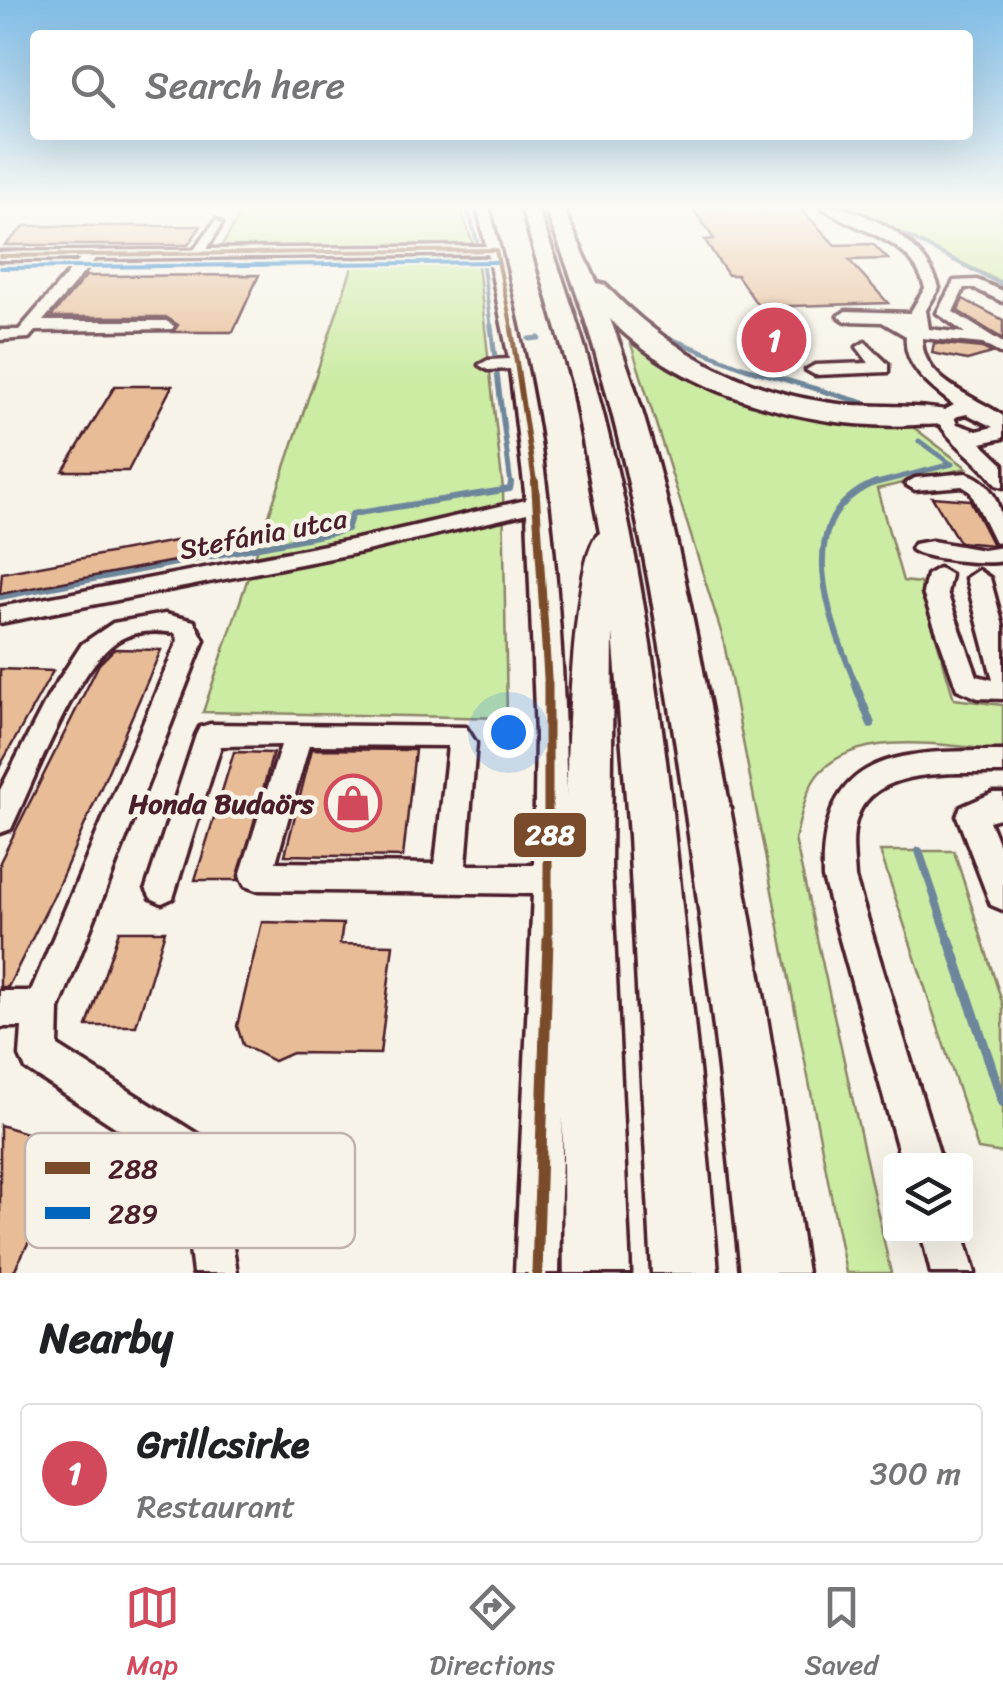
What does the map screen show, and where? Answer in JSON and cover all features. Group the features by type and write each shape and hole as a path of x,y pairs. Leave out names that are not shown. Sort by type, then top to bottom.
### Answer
{"highway":[{"path":"552,265 589,396 640,700 685,1273"},
{"path":"581,265 625,395 670,589 711,822 774,1273"},
{"path":"588,279 644,338 724,380 835,410 983,423"},
{"path":"597,1273 567,875 594,600 612,519"}],"street":[{"path":"0,334 22,334 83,265"},
{"path":"497,265 503,365 536,504 546,684 567,875 537,1273"},
{"path":"893,321 925,298 932,288 932,278 923,265"},
{"path":"996,345 946,313 959,284 977,284 1003,300"},
{"path":"925,298 922,328 912,350 920,363 983,423 1000,474"},
{"path":"982,308 1003,300"},
{"path":"893,321 903,358 983,423 1000,474"},
{"path":"893,321 996,345"},
{"path":"30,326 166,326"},
{"path":"832,347 848,369"},
{"path":"815,370 882,368 865,347"},
{"path":"914,484 966,478 979,488 1003,537"},
{"name":"Stefánia utca","path":"0,614 362,545 536,504"},
{"path":"922,548 938,545 983,558 1003,554"},
{"path":"939,575 935,594 966,682 978,688 1001,690 1003,686"},
{"path":"988,594 1003,673"},
{"path":"0,820 92,650 119,630 172,622 185,627 191,640 40,1010 39,1056 160,1133"},
{"path":"162,888 210,734 456,735 462,742 449,878"},
{"path":"298,734 256,876 567,875"},
{"path":"919,1153 839,878 834,846 838,817 848,797 866,781 927,763 1003,762"},
{"path":"927,763 1003,776"},
{"path":"1003,806 993,805 972,816 1003,895"},
{"path":"1003,815 988,823 988,835 1003,872"},
{"path":"0,1009 40,1010"},
{"path":"212,1248 215,1273"}],"green space":[{"path":"353,265 478,265 503,489 507,718 203,712"},
{"path":"967,265 1003,265 1003,283"},
{"path":"631,344 710,386 831,419 913,427 967,468 877,489 903,581 920,583 954,699 1003,705 1003,751 907,743 859,749 820,772 804,804 795,839 891,1273 846,1273 723,638"},
{"path":"880,851 954,851 1003,1005 1003,1153 978,1149"}],"building":[{"path":"721,265 854,265 888,303 759,307 737,275 728,275"},
{"path":"259,275 233,332 173,332 178,325 166,317 51,317 86,276"},
{"path":"963,299 1003,320 1003,339 958,311"},
{"path":"934,343 982,348 992,353 967,360 932,353"},
{"path":"115,386 172,386 128,471 63,471"},
{"path":"932,497 970,500 993,545 959,542"},
{"path":"191,538 195,557 0,594 2,573"},
{"path":"114,649 161,650 54,895 8,987 0,987 0,862 99,664"},
{"path":"0,669 53,671 0,766"},
{"name":"Honda Budaörs","path":"312,749 415,750 403,857 285,855"},
{"path":"234,752 273,753 238,880 195,880"},
{"path":"262,922 343,924 340,944 393,945 380,1054 292,1053 274,1061 243,1045 237,1026"},
{"path":"119,931 165,931 136,1026 87,1026"},
{"path":"0,1125 26,1133 26,1248 13,1273 0,1273"}],"waterway":[{"path":"483,265 491,329"},
{"path":"964,265 1003,285"},
{"path":"491,326 511,483"},
{"path":"661,335 745,368 864,403"},
{"path":"529,339 539,338"},
{"path":"919,441 951,464"},
{"path":"872,484 952,464"},
{"path":"872,484 876,482"},
{"path":"0,597 337,532 347,529 352,514 510,489 511,483"},
{"path":"856,685 828,601 824,544 832,519 849,498 872,484"},
{"path":"855,683 871,724"},
{"path":"919,851 950,943"},
{"path":"950,943 1003,1102"}],"transit line":[{"name":"289","path":"0,268 214,265"},
{"name":"288","path":"499,265 521,373 537,500 546,629 549,889 537,1273"}],"place":[{"name":"Grillcsirke","path":"774,340"},
{"name":"Honda Budaörs","path":"353,803"}]}
